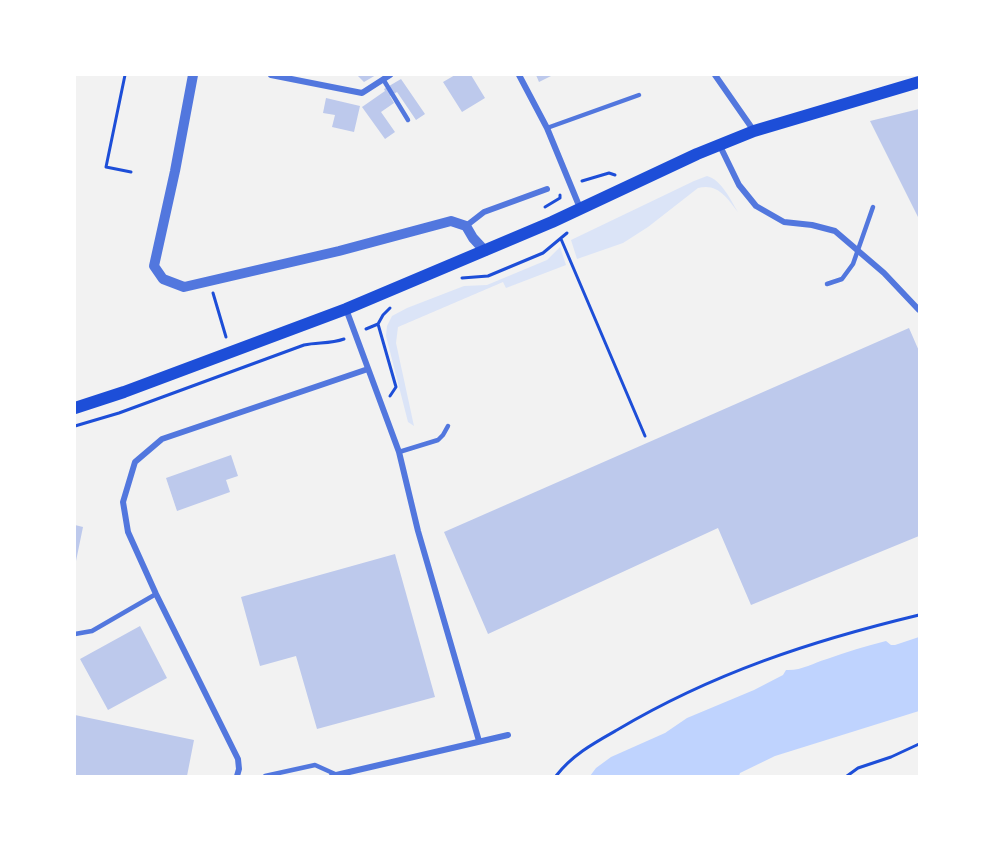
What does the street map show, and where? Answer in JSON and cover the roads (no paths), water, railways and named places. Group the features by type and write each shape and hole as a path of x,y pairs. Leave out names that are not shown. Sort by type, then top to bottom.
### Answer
{"main road":[{"path":"75,408 158,380 346,309 485,251 697,154 754,131 919,82"}],"street":[{"path":"193,75 154,266 163,279 184,287 452,222 466,226 485,251"},
{"path":"271,75 362,93 390,75"},
{"path":"519,75 547,128 580,208"},
{"path":"715,75 754,131"},
{"path":"720,146 739,185 756,206 784,222 812,225 835,231 884,273 919,310"},
{"path":"466,226 484,212 547,189"},
{"path":"346,309 399,452 418,531 479,741"},
{"path":"237,776 238,759 156,594 128,532 123,502 135,462 162,439 369,369"},
{"path":"333,775 342,775 508,735"}],"lane":[{"path":"383,80 408,120"},
{"path":"547,128 639,95"},
{"path":"827,284 842,279 853,264 873,207"},
{"path":"399,452 438,440 448,426"},
{"path":"75,634 92,631 156,594"},
{"path":"265,776 315,765 333,775"}],"water":[{"path":"919,637 919,711 775,756 740,773 739,776 590,776 596,768 611,757 665,733 687,718 754,690 783,675 786,670 802,668 886,641 895,645"}]}
